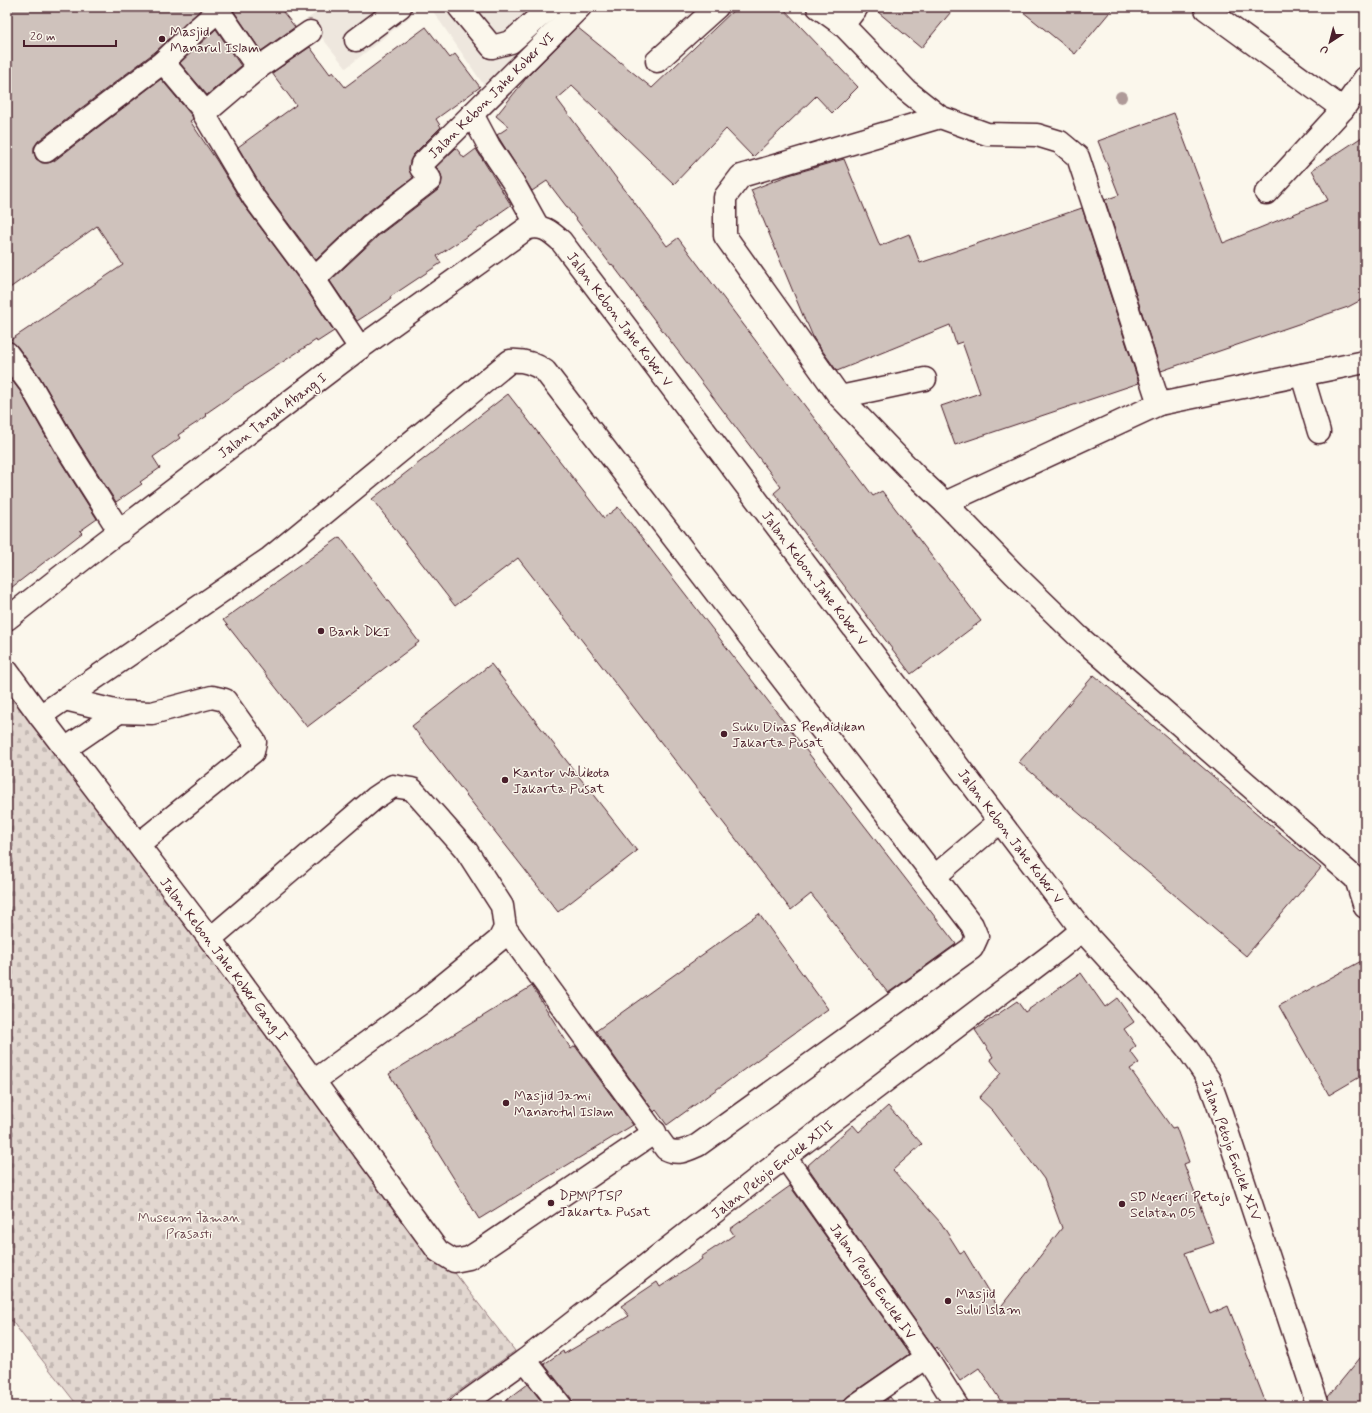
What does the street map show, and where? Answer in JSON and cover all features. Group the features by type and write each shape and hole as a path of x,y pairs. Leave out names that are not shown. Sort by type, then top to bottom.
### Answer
{"street":[{"path":"356,40 400,7"},
{"path":"459,7 492,47 511,42 550,7"},
{"name":"Jalan Kebon Jahe Kober VI","path":"314,279 370,226 430,180 421,166 580,7"},
{"path":"658,60 717,7"},
{"path":"818,7 843,25 906,90 940,117 987,134 1037,135 1060,142 1078,157 1159,404"},
{"path":"843,25 857,7"},
{"path":"46,151 163,62 217,9 258,68"},
{"path":"1206,9 1343,109"},
{"path":"205,112 258,68 310,32"},
{"path":"163,62 205,112 204,115 254,198 314,279 360,348"},
{"path":"1266,193 1343,109 1365,78"},
{"path":"472,114 489,146 542,228"},
{"path":"940,117 741,176 725,198 725,236 840,398 916,476 946,502 1014,574 1078,636 1361,876 1365,907"},
{"name":"Jalan Tanah Abang I","path":"7,620 360,348 526,229 532,226 542,228"},
{"name":"Jalan Kebon Jahe Kober V","path":"542,228 561,241 1082,930"},
{"path":"7,353 30,384 65,445 120,532"},
{"path":"40,716 270,558 510,361 520,360 536,365 545,371 972,925 977,937 972,948 698,1145 684,1151 676,1152 666,1149 505,928 502,906 466,850 412,789 394,786 375,798 210,939"},
{"path":"946,502 1159,404 1365,362"},
{"path":"1302,375 1319,432"},
{"path":"840,398 925,379"},
{"name":"Jalan Kebon Jahe Kober Gang I","path":"7,671 210,939 438,1251 454,1262 469,1258 480,1252 655,1132"},
{"path":"65,699 119,712 152,713 212,697 225,700 255,742 253,752 139,844"},
{"path":"65,749 119,712"},
{"path":"934,877 999,822"},
{"path":"314,1081 424,1001 499,940 505,928"},
{"name":"Jalan Petojo Enclek XIII","path":"461,1406 525,1360 1082,930"},
{"name":"Jalan Petojo Enclek XIV","path":"1082,930 1158,1013 1187,1048 1209,1080 1231,1142 1318,1406"},
{"name":"Jalan Petojo Enclek IV","path":"786,1158 926,1357 957,1406"},
{"path":"855,1406 926,1357"},
{"path":"525,1360 561,1406"}],"shaded area":[{"path":"325,7 422,7 346,68 307,19"},
{"path":"430,7 578,7 490,94"}],"green space":[{"name":"Museum Taman Prasasti","path":"7,691 515,1351 438,1406 78,1406 7,1315"}],"building":[{"path":"7,7 204,7 155,52 38,141 34,147 36,159 42,163 54,161 161,79 192,116 193,119 190,121 217,161 243,204 304,286 334,331 317,342 316,340 234,394 205,414 207,416 178,435 180,438 153,457 160,468 140,482 142,484 116,502 76,439 40,377 17,346 9,341 123,265 97,226 7,290"},
{"path":"231,7 279,7 295,27 261,51"},
{"path":"737,7 782,7 858,87 832,113 816,96 753,157 726,129 674,184 572,86 557,99 667,246 678,238 873,496 882,491 981,621 911,674 774,493 781,487 612,264 611,265 547,181 532,191 497,135 509,127 496,116 528,76 577,27 652,88"},
{"path":"872,7 955,7 921,48"},
{"path":"1017,7 1114,7 1075,54"},
{"path":"426,27 450,58 455,54 480,87 436,119 441,127 413,155 410,161 409,170 413,178 362,216 316,260 264,191 238,147 296,105 272,73 310,47 330,74 333,72 345,87"},
{"path":"216,29 241,66 207,95 180,63"},
{"path":"1174,113 1223,243 1328,200 1312,170 1365,135 1365,298 1348,307 1161,371 1105,200 1119,195 1098,141"},
{"path":"456,148 464,158 476,149 511,205 498,214 499,215 437,256 441,263 390,297 391,299 357,321 330,281 378,236 438,190 442,179 440,172 436,167"},
{"path":"844,159 880,246 909,234 920,263 1082,208 1139,383 955,445 941,406 980,393 962,342 956,344 950,325 837,371 814,339 806,323 751,190 789,175"},
{"path":"7,374 20,391 54,451 97,519 80,531 82,533 7,591"},
{"name":"Suku Dinas Pendidikan Jakarta Pusat","path":"508,394 604,518 618,507 956,944 888,993 811,894 791,910 518,558 455,606 372,499"},
{"name":"Bank DKI","path":"340,537 419,642 307,727 223,620"},
{"path":"491,664 637,851 558,912 412,726"},
{"path":"1094,675 1321,868 1246,956 1019,762"},
{"path":"759,914 828,1009 667,1125 656,1110 654,1112 596,1031"},
{"path":"1365,959 1365,1074 1329,1095 1279,1006"},
{"path":"1081,973 1105,1007 1117,998 1134,1022 1124,1029 1136,1046 1130,1051 1139,1063 1130,1069 1172,1128 1176,1127 1189,1162 1184,1164 1214,1243 1185,1253 1210,1314 1228,1306 1267,1406 1004,1406 979,1368 960,1381 937,1347 935,1349 807,1166 853,1125 859,1132 888,1106 922,1144 893,1170 941,1223 960,1253 964,1251 999,1309 1062,1228 1044,1179 993,1111 979,1098 1001,1073 990,1059 993,1057 975,1030 1017,1001 1025,1012"},
{"name":"Masjid Jami Manarotul Islam","path":"532,986 571,1049 575,1046 633,1125 479,1219 389,1074"},
{"path":"790,1186 909,1354 848,1396 844,1400 843,1406 573,1406 571,1398 544,1364 563,1351 564,1354 629,1316 621,1306 657,1282 660,1287 702,1259 701,1257 734,1235 730,1229"},
{"path":"1365,1352 1365,1406 1330,1406 1328,1397"},
{"path":"528,1384 545,1406 499,1406"},
{"path":"890,1397 897,1406 877,1406"}],"place":[{"name":"Masjid Manarul Islam","path":"162,39"},
{"name":"Bank DKI","path":"321,631"},
{"name":"Suku Dinas Pendidikan Jakarta Pusat","path":"724,734"},
{"name":"Kantor Walikota Jakarta Pusat","path":"505,780"},
{"name":"Masjid Jami Manarotul Islam","path":"506,1103"},
{"name":"DPMPTSP Jakarta Pusat","path":"551,1203"},
{"name":"SD Negeri Petojo Selatan 05","path":"1122,1204"},
{"name":"Masjid Sulul Islam","path":"948,1301"}]}
